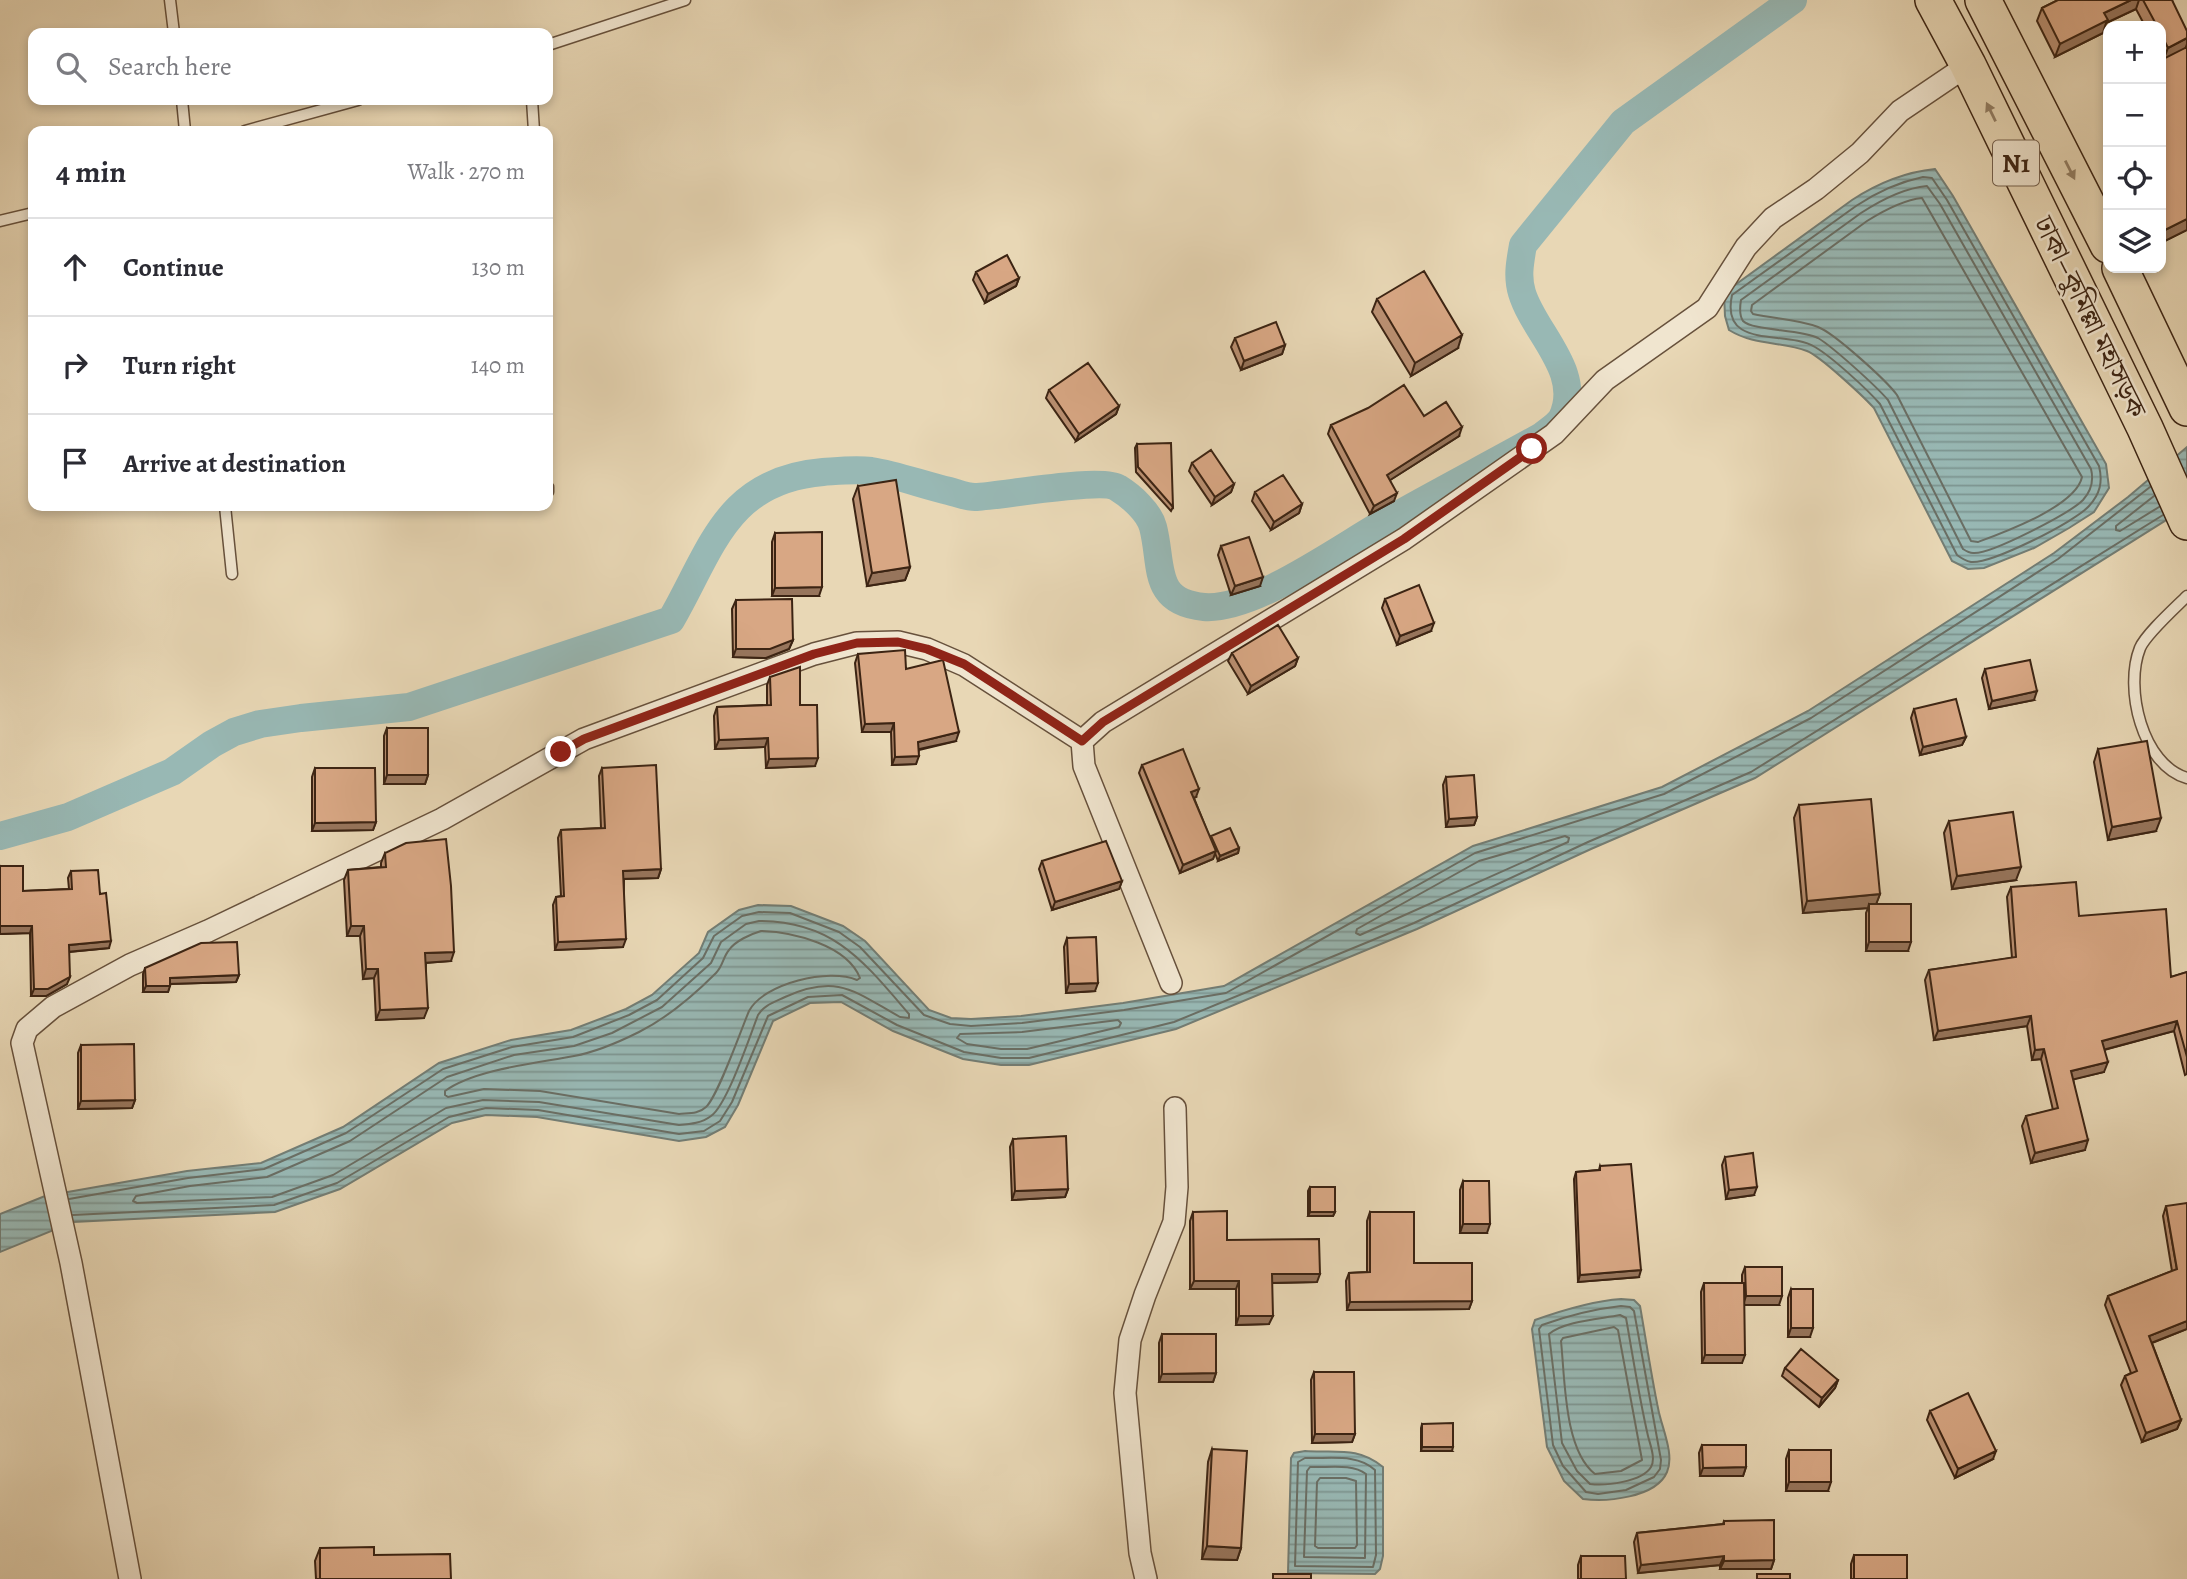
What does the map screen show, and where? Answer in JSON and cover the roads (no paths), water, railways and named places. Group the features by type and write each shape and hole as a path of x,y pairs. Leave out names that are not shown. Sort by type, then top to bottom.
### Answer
{"highway":[{"name":"ঢাকা–কুমিল্লা মহাসড়ক","path":"1933,0 1968,65 2145,428 2187,522"},
{"name":"ঢাকা–কুমিল্লা মহাসড়ক","path":"1983,0 2103,235"},
{"name":"ঢাকা–কুমিল্লা মহাসড়ক","path":"2123,273 2183,387"}],"street":[{"path":"1082,741 1103,722 1404,539 1554,434 1605,380 1707,308 1746,247 1773,218 1860,153 1900,111 1968,65"},
{"path":"130,1579 71,1263 22,1043 27,1029 53,1007 130,965 208,931 442,819 584,739 814,654 857,643 898,642 927,649 964,664 1082,741"},
{"path":"1082,741 1084,766 1171,983"},
{"path":"1146,1579 1140,1553 1125,1393 1130,1340 1174,1222 1177,1187 1175,1108"}],"lane":[{"path":"170,0 173,28"},
{"path":"553,43 685,0"},
{"path":"182,105 184,126"},
{"path":"264,126 340,105"},
{"path":"533,105 534,126"},
{"path":"0,221 28,214"},
{"path":"226,511 232,574"},
{"path":"2187,596 2140,647 2133,688 2141,726 2157,756 2176,775 2187,778"}],"water":[{"path":"1935,169 2106,464 2109,488 2094,512 2069,528 2034,548 1984,568 1968,569 1952,561 1874,408 1861,395 1813,354 1797,348 1748,339 1729,330 1725,316 1724,293 1852,200 1892,179"},
{"path":"2187,447 2187,507 1755,778 1417,929 1176,1029 1029,1065 1001,1065 963,1059 893,1031 841,1002 810,1003 773,1021 738,1105 725,1127 706,1137 679,1141 537,1117 486,1115 452,1123 340,1189 275,1212 73,1222 0,1252 0,1214 45,1196 187,1171 261,1163 343,1127 439,1063 511,1040 571,1030 626,1009 652,995 699,953 708,932 739,910 758,905 791,906 843,926 865,941 929,1010 951,1018 1021,1016 1224,986 1473,846 1662,787 1808,711 2054,553 2128,497"},
{"path":"1621,1299 1634,1300 1640,1306 1669,1465 1661,1481 1642,1493 1617,1499 1583,1499 1564,1481 1547,1447 1532,1329 1535,1320 1546,1316 1588,1304"},
{"path":"1294,1453 1355,1453 1374,1460 1383,1467 1383,1556 1380,1569 1375,1574 1288,1573 1291,1458"}],"waterway":[{"path":"0,836 68,817 172,772 234,732 260,724 301,718 409,707 671,620 726,522 743,504 764,489 790,478 823,472 871,471 975,497 1073,486 1108,485 1128,495 1148,516 1153,527 1162,579 1175,598 1187,604 1204,607 1224,605 1272,588 1542,436 1560,421 1567,401 1567,385 1555,353 1528,308 1520,287 1523,245 1623,122 1793,0"}]}
